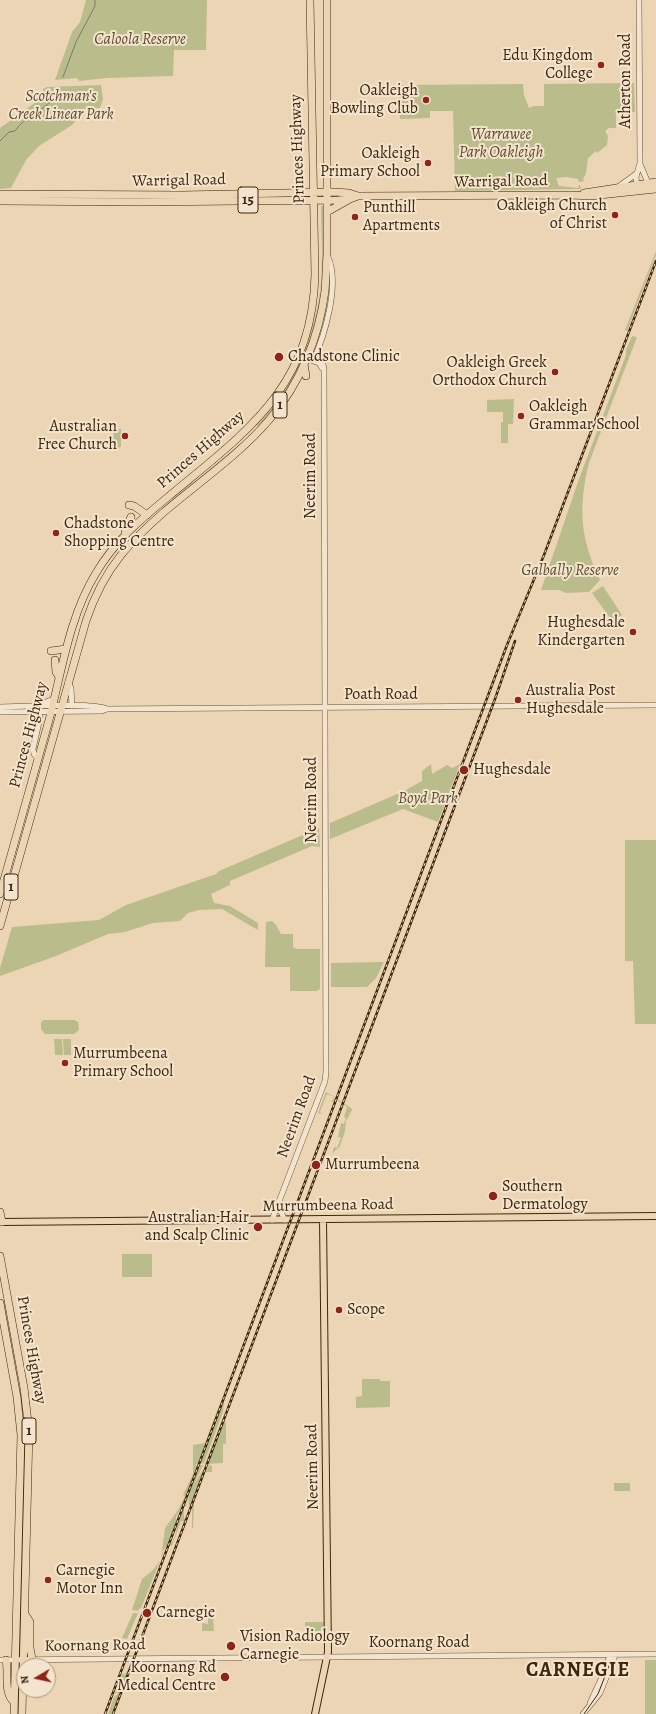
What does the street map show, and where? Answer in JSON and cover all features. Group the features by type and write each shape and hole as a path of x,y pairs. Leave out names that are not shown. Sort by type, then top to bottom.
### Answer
{"highway":[{"name":"Princes Highway","path":"0,894 38,759 66,649 77,616 97,571 125,535 147,514 237,440 260,417 274,400 293,369 306,338 315,294 310,0"},
{"name":"Princes Highway","path":"0,926 65,709 68,682 90,610 102,584 121,554 146,529 258,431 284,400 304,364 314,339 325,292 327,255 327,0"},
{"name":"Warrigal Road","path":"0,194 145,196 297,193 314,188 327,192 349,193 358,196 588,196 638,187 656,182"},
{"name":"Warrigal Road","path":"572,195 618,187 656,189"},
{"name":"Warrigal Road","path":"0,201 124,202 327,200 350,199 358,196"},
{"path":"327,212 350,199"},
{"path":"305,200 314,215"},
{"path":"304,364 306,376"},
{"path":"237,440 244,439 254,431 258,431"},
{"path":"129,505 134,506 147,514"},
{"path":"125,535 130,517"},
{"path":"121,554 129,554"},
{"path":"51,650 66,649"},
{"path":"55,660 56,672 59,677"},
{"path":"0,1212 1,1222"},
{"name":"Princes Highway","path":"0,1256 27,1404 29,1442 24,1658"},
{"name":"Princes Highway","path":"0,1303 14,1378 20,1420 21,1448 14,1714"},
{"path":"14,1378 22,1377"},
{"path":"25,1613 30,1622 30,1648 32,1658"},
{"path":"3,1660 8,1671 7,1692 14,1702"},
{"name":"Princes Highway","path":"22,1714 23,1698"}],"main road":[{"name":"Murrumbeena Road","path":"1,1222 656,1216"},
{"name":"Neerim Road","path":"315,1714 328,1656 324,1219"}],"street":[{"name":"Atherton Road","path":"638,187 636,174 640,163 639,0"},
{"name":"Atherton Road","path":"640,163 648,183"},
{"path":"618,187 636,174"},
{"name":"Neerim Road","path":"272,1220 326,1077 324,370 314,359 326,322 331,293 332,266 327,255"},
{"name":"Poath Road","path":"52,706 65,709 102,711 107,709 656,705"},
{"path":"0,708 52,706"},
{"path":"0,712 39,712 52,706"},
{"path":"38,759 34,754 33,748 40,718 39,712"},
{"path":"278,1206 285,1220"},
{"name":"Koornang Road","path":"56,1659 656,1654"},
{"path":"612,1655 600,1694 583,1714 603,1676 612,1655"},
{"name":"Koornang Road","path":"3,1660 15,1660"}],"green space":[{"name":"Caloola Reserve","path":"86,0 207,0 206,50 174,50 173,76 107,78 79,81 77,78 55,80 72,32 80,22"},
{"name":"Warrawee Park Oakleigh","path":"634,83 635,112 616,112 616,128 609,128 605,131 608,136 607,145 597,153 596,151 588,158 586,174 583,179 584,181 579,182 578,179 566,177 556,178 559,186 578,188 580,185 581,189 455,191 453,111 430,111 430,118 400,119 399,85 523,84 524,95 529,108 534,106 544,106 544,84"},
{"name":"Scotchman's Creek Linear Park","path":"101,85 103,99 100,108 85,109 72,125 39,146 26,160 11,188 0,189 0,128 43,97 43,89 47,87"},
{"path":"321,206 323,206 322,274 320,297 317,315 312,333 306,351 291,383 281,399 258,427 256,425 281,394 291,377 308,341 314,322 321,283"},
{"path":"656,251 656,255 627,331 625,330"},
{"name":"Galbally Reserve","path":"632,336 637,337 589,463 583,494 582,509 585,536 593,565 600,580 589,592 566,593 559,590 541,590 579,479"},
{"path":"514,399 513,424 508,424 508,443 501,443 501,422 503,422 503,412 487,412 487,400"},
{"path":"113,429 121,429 121,446 115,452 113,450"},
{"path":"603,586 622,615 612,621 592,593"},
{"name":"Boyd Park","path":"431,764 432,774 447,765 452,768 460,764 438,822 403,809 330,839 330,823 404,791 422,781 422,771"},
{"path":"319,828 320,847 312,846 230,881 230,885 211,894 214,903 230,906 258,923 258,930 222,909 199,910 188,913 180,921 153,923 125,932 108,934 56,956 0,976 0,968 12,927 99,920 126,905 216,874 219,871"},
{"path":"625,840 656,840 656,1024 635,1024 633,961 625,961"},
{"path":"272,921 281,934 293,934 293,947 297,949 320,949 320,989 317,991 290,991 290,967 265,967 266,922"},
{"path":"384,962 376,978 367,987 331,987 331,963"},
{"path":"44,1020 74,1020 78,1022 79,1030 74,1034 45,1034 41,1029 41,1022"},
{"path":"54,1039 62,1039 63,1055 55,1055"},
{"path":"63,1039 71,1039 71,1055 64,1055"},
{"path":"326,1092 333,1096 351,1108 352,1110 346,1121 345,1131 340,1146 332,1154 334,1147 337,1148 341,1138 338,1137 341,1123 344,1124 346,1118 344,1117 347,1107 337,1100 336,1103 330,1101 333,1100 334,1097 327,1094 320,1112 322,1114 318,1113"},
{"path":"122,1254 152,1254 152,1277 122,1277"},
{"path":"362,1379 380,1379 380,1381 390,1381 390,1407 356,1408 356,1397 362,1396"},
{"path":"221,1401 224,1402 223,1412 204,1463 196,1464 197,1469 199,1470 200,1465 203,1465 186,1502 176,1517 176,1528 170,1542 162,1552 161,1558 165,1528 178,1510 193,1474 193,1445 205,1443"},
{"path":"224,1415 226,1415 224,1422 226,1422 226,1444 223,1444 223,1463 205,1464"},
{"path":"209,1465 212,1466 212,1472 205,1472 194,1502 192,1528 192,1506 189,1506 189,1497 203,1470 207,1470"},
{"path":"614,1483 630,1483 630,1491 614,1491"},
{"path":"186,1503 187,1506 184,1507 184,1519 187,1519 187,1523 181,1521 172,1546 169,1545 173,1541 180,1513"},
{"path":"160,1561 141,1608 137,1611 132,1610 142,1579 152,1571"},
{"path":"133,1613 138,1613 127,1639 122,1638"},
{"path":"208,1617 213,1617 214,1631 202,1631 202,1623 208,1624"},
{"path":"305,1622 324,1622 324,1631 305,1631"},
{"path":"645,1660 656,1660 656,1714 645,1714"},
{"path":"133,1663 129,1673 127,1673 129,1675 114,1714 108,1714 114,1697 119,1693 115,1693 122,1674 125,1674"}],"waterway":[{"path":"63,77 76,42 95,6 95,0"},
{"path":"0,141 9,132 15,131 24,121 48,104 56,93"}],"tram line":[{"path":"584,1714 598,1694 611,1661"}],"railway":[{"path":"105,1714 507,645 544,555 656,261"},
{"path":"113,1714 495,699 515,641"}],"place":[{"name":"Edu Kingdom College","path":"601,65"},
{"name":"Oakleigh Bowling Club","path":"426,100"},
{"name":"Oakleigh Primary School","path":"428,163"},
{"name":"Oakleigh Church of Christ","path":"615,215"},
{"name":"Punthill Apartments","path":"355,217"},
{"name":"Chadstone Clinic","path":"279,357"},
{"name":"Oakleigh Greek Orthodox Church","path":"555,372"},
{"name":"Oakleigh Grammar School","path":"521,416"},
{"name":"Australian Free Church","path":"125,436"},
{"name":"Chadstone Shopping Centre","path":"56,533"},
{"name":"Hughesdale Kindergarten","path":"633,632"},
{"name":"Australia Post Hughesdale","path":"518,700"},
{"name":"Hughesdale","path":"464,770"},
{"name":"Murrumbeena Primary School","path":"65,1063"},
{"name":"Murrumbeena","path":"316,1165"},
{"name":"Southern Dermatology","path":"493,1196"},
{"name":"Australian Hair and Scalp Clinic","path":"258,1227"},
{"name":"Scope","path":"339,1310"},
{"name":"Carnegie Motor Inn","path":"48,1580"},
{"name":"Carnegie","path":"147,1613"},
{"name":"Vision Radiology Carnegie","path":"231,1646"},
{"name":"Koornang Rd Medical Centre","path":"225,1677"}],"district":[{"name":"CARNEGIE","path":"578,1671"}]}
